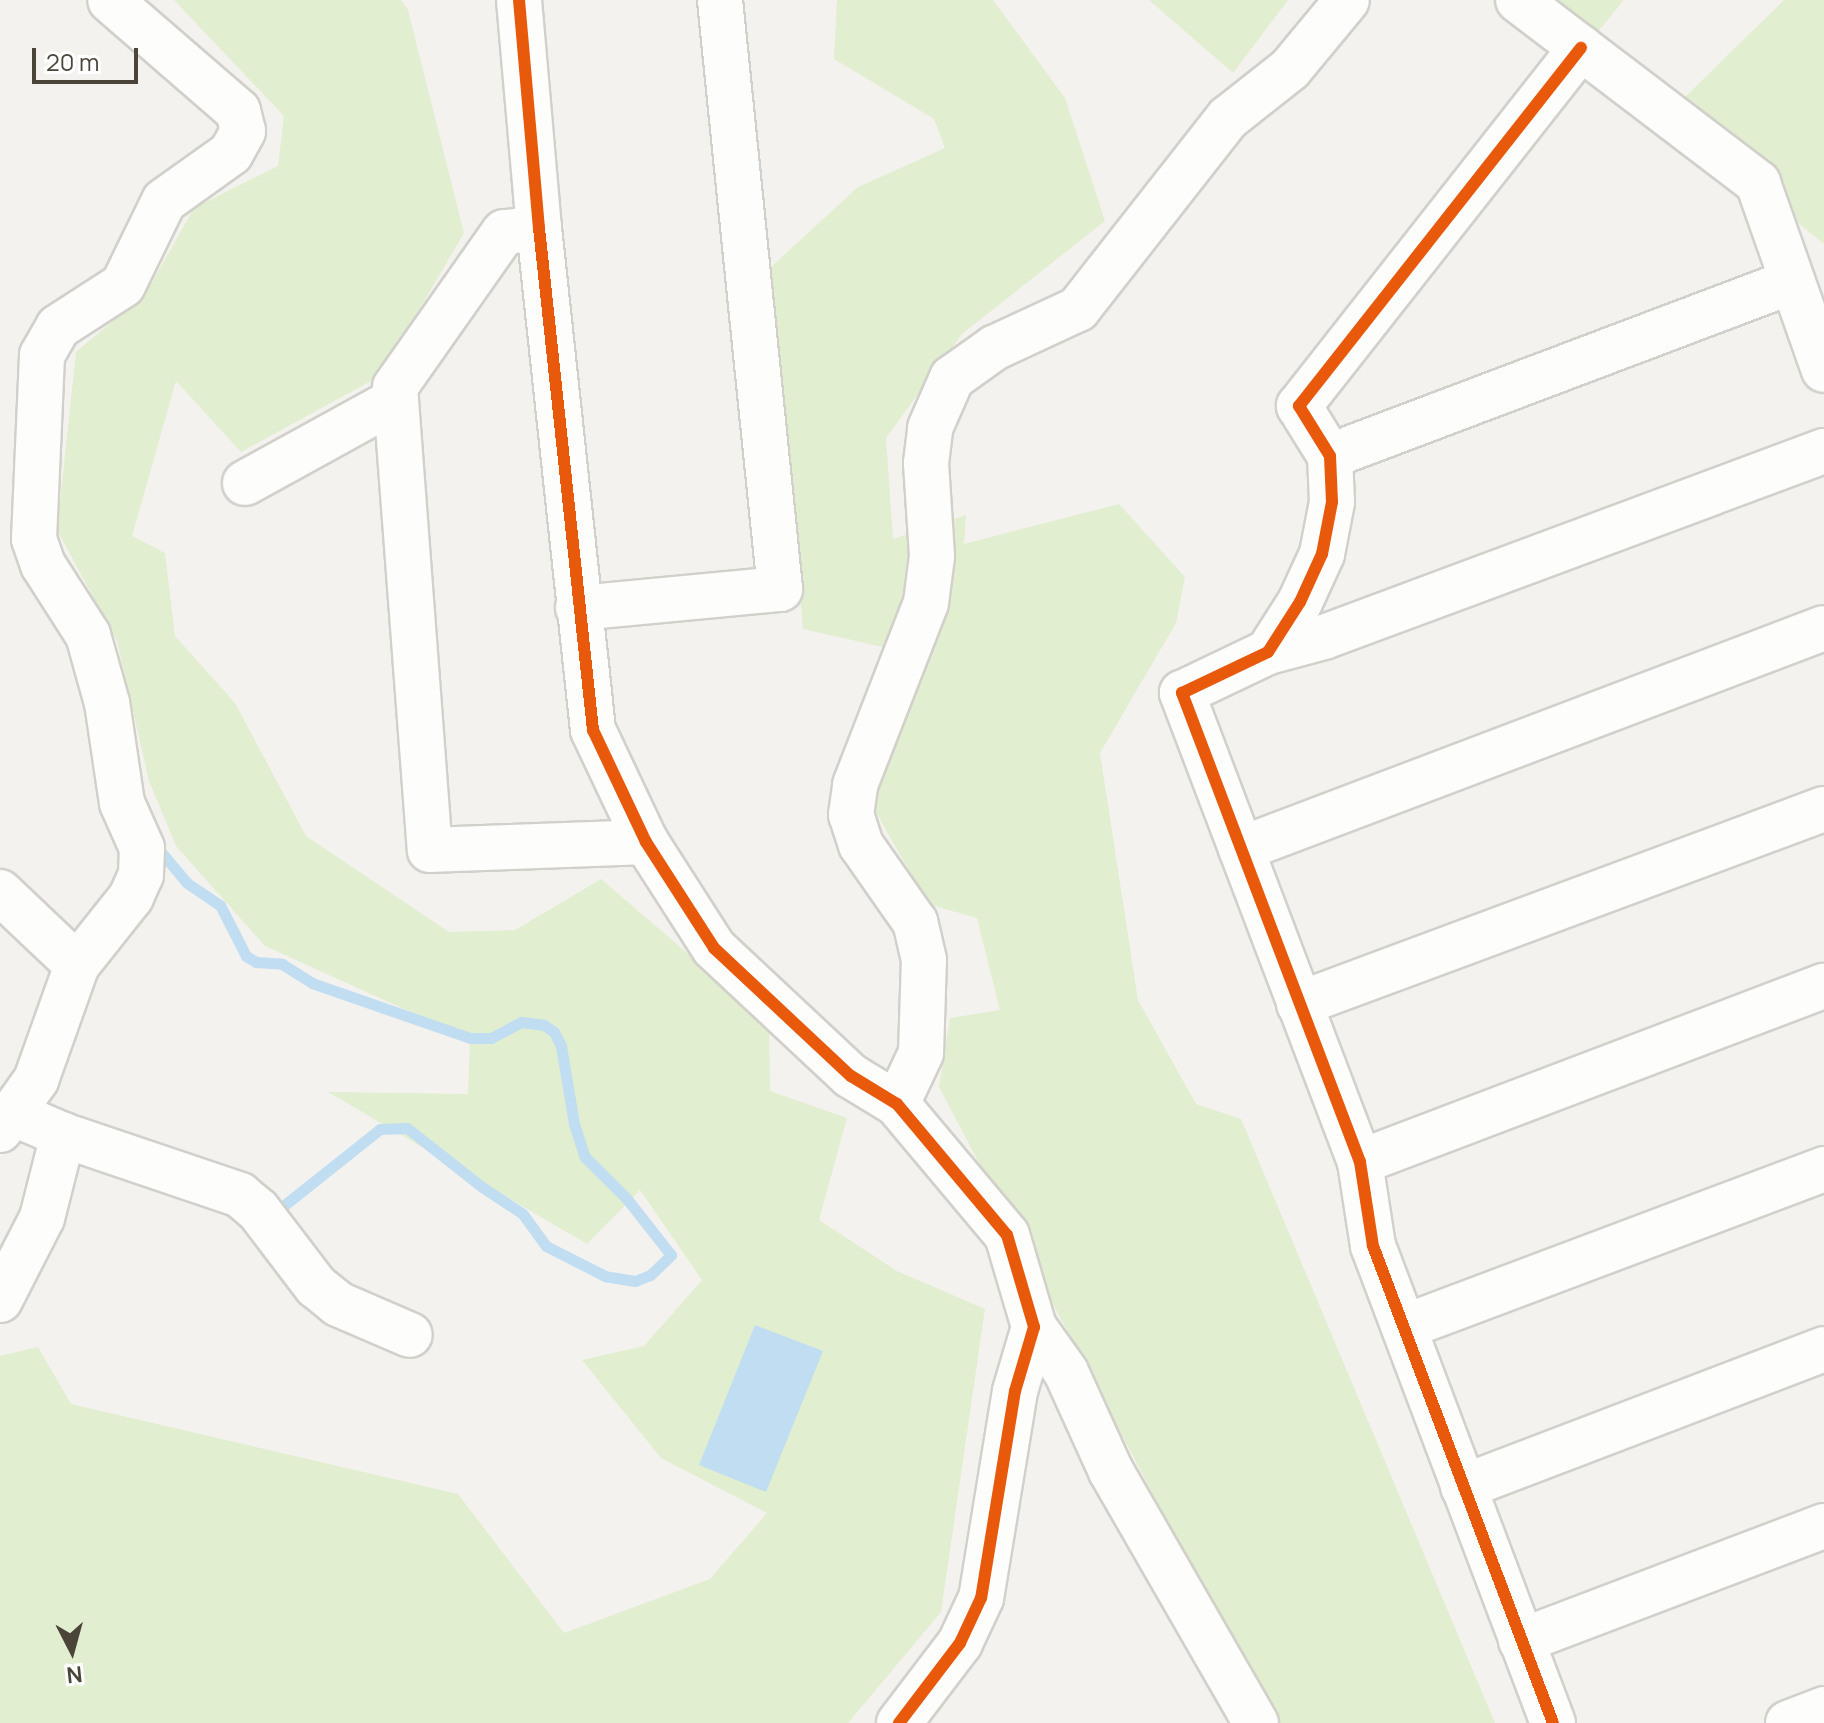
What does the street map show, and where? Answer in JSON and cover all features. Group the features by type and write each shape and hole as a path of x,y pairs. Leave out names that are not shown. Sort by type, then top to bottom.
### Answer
{"street":[{"path":"110,0 238,111 243,131 231,153 164,201 123,285 58,327 42,355 34,539 43,565 88,635 107,703 122,803 142,848 141,875 131,897 77,965 36,1080 6,1122 63,1135 240,1195 258,1210 316,1286 338,1304 410,1335"},
{"path":"519,0 539,228 593,730 646,842 714,948 851,1076 897,1104 1007,1235 1034,1327 1066,1372 1111,1471 1256,1723"},
{"path":"578,608 780,589 720,0"},
{"path":"897,1104 921,1053 924,960 915,922 861,845 851,815 855,785 926,603 932,556 926,463 930,428 952,378 994,348 1078,309 1228,118 1290,69 1347,0"},
{"path":"1518,0 1758,183 1824,370"},
{"path":"1268,652 1300,602 1322,554 1332,502 1330,456 1299,406 1581,48"},
{"path":"539,228 504,232 395,387 430,850 646,842"},
{"path":"1330,456 1791,282"},
{"path":"245,483 396,400"},
{"path":"1553,1723 1373,1246 1360,1162 1182,693 1268,652 1324,637 1824,451"},
{"path":"1241,849 1824,628"},
{"path":"1299,1004 1824,809"},
{"path":"0,892 77,965"},
{"path":"1360,1162 1824,986"},
{"path":"0,1300 46,1207 63,1135"},
{"path":"1404,1327 1824,1169"},
{"path":"899,1723 960,1643 981,1598 1015,1391 1034,1327"},
{"path":"1463,1487 1824,1349"},
{"path":"1521,1641 1824,1526"},
{"path":"1788,1723 1824,1709"}],"green space":[{"path":"174,0 401,0 408,10 464,233 380,376 241,452 176,381 132,536 165,553 175,636 235,703 306,836 449,932 515,930 601,879 769,1023 770,1091 847,1118 819,1220 897,1271 985,1309 941,1612 848,1723 0,1723 0,1356 38,1347 71,1404 458,1494 564,1633 710,1579 767,1513 661,1458 582,1360 644,1346 702,1280 640,1190 587,1244 328,1092 468,1094 470,1039 265,946 176,846 149,781 117,641 57,530 76,352 146,293 194,208 278,166 284,116"},
{"path":"837,0 993,0 1065,98 1105,221 962,334 886,438 893,539 966,515 964,544 1119,504 1185,577 1176,623 1100,753 1138,1000 1196,1104 1241,1119 1495,1723 1279,1723 1215,1612 939,1087 950,1018 1000,1010 977,918 928,904 869,800 927,657 803,629 771,267 858,187 945,148 934,119 834,59"},
{"path":"1149,0 1288,0 1233,73"},
{"path":"1551,0 1624,0 1595,35"},
{"path":"1784,0 1824,0 1824,244 1785,212 1685,97"}],"water":[{"path":"755,1325 823,1351 766,1492 699,1465"}],"waterway":[{"path":"156,846 187,883 220,905 246,956 256,962 282,964 312,983 470,1038 491,1038 521,1022 544,1025 554,1032 561,1046 574,1124 585,1157 627,1199 671,1255 650,1275 635,1281 605,1276 546,1246 523,1214 482,1187 407,1128 380,1129 277,1211"}],"cycle path":[{"path":"519,0 539,228 593,730 646,842 714,948 851,1076 897,1104 1007,1235 1034,1327 1015,1391 981,1598 960,1643 899,1723"},
{"path":"1553,1723 1373,1246 1360,1162 1182,693 1268,652 1300,602 1322,554 1332,502 1330,456 1299,406 1581,48"}]}
